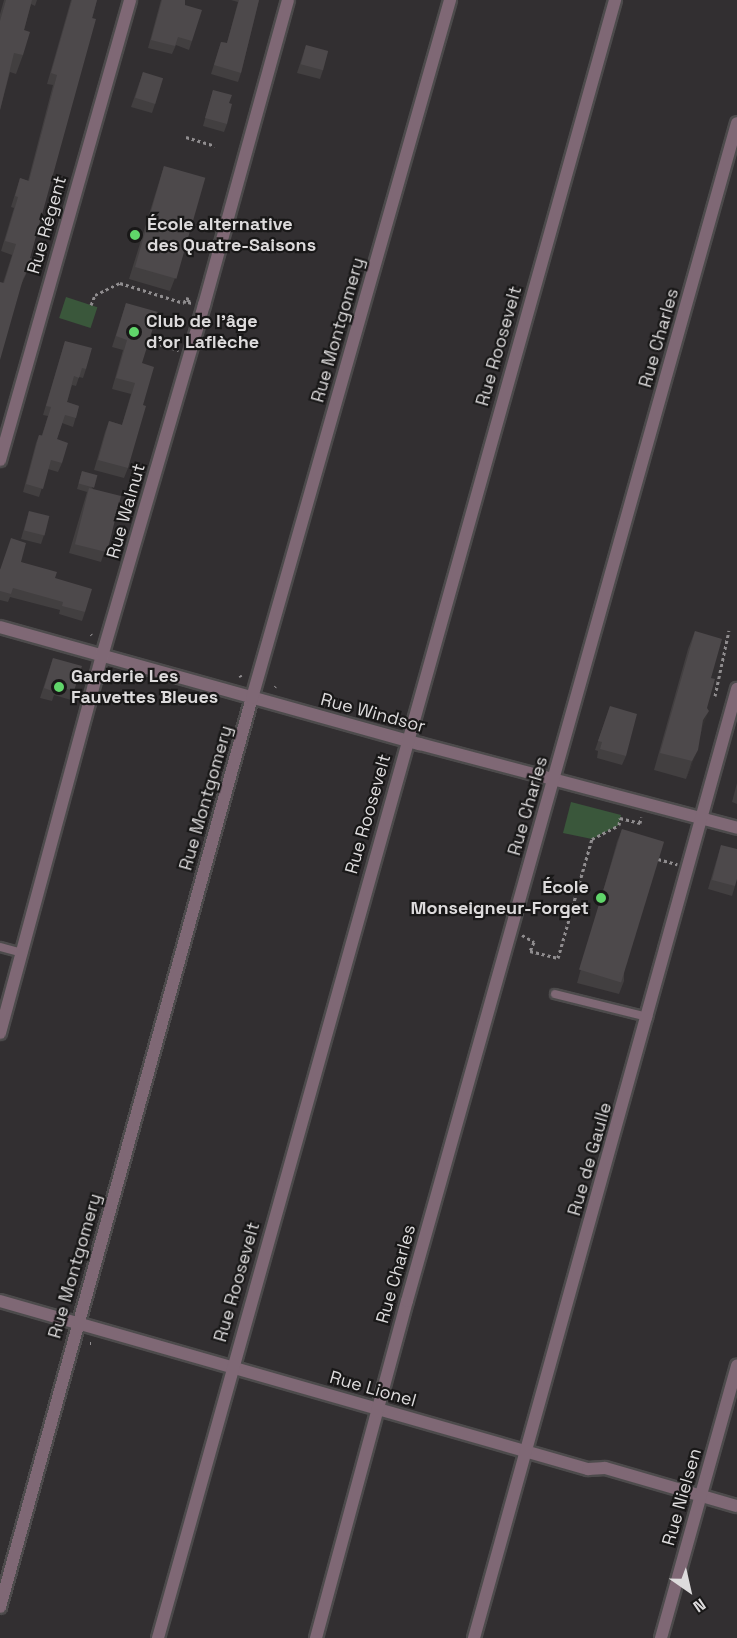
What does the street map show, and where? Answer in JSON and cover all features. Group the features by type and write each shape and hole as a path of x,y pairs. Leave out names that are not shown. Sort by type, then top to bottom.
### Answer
{"street":[{"name":"Rue Régent","path":"0,460 130,0"},
{"name":"Rue Walnut","path":"0,1033 102,656 204,305 288,0"},
{"name":"Rue Montgomery","path":"0,1607 252,698 450,0"},
{"name":"Rue Roosevelt","path":"158,1638 615,0"},
{"name":"Rue Charles","path":"316,1638 737,123"},
{"name":"Rue Windsor","path":"0,627 407,741 555,778 737,828"},
{"name":"Rue de Gaulle","path":"474,1638 648,1017 737,689"},
{"name":"Rue Lionel","path":"0,1301 588,1469 605,1468 737,1506"},
{"name":"Rue Nielsen","path":"661,1638 737,1365"}],"lane":[{"path":"0,947 23,953"},
{"path":"555,994 648,1017"}],"path":[{"path":"186,137 214,146"},
{"path":"91,305 95,295 120,283 184,303 186,298 189,299 188,302 204,305"},
{"path":"149,341 190,353"},
{"path":"715,696 729,630"},
{"path":"513,929 534,942 531,951 558,958 592,839 619,825 620,818 640,823 642,818"}],"green space":[{"path":"66,297 97,307 91,328 59,318"},
{"path":"571,802 621,815 619,825 592,839 563,833"}],"building":[{"path":"6,0 32,0 24,30 30,32 23,55 14,53 0,110 0,21"},
{"path":"72,0 97,0 92,18 96,19 30,258 33,259 23,279 0,360 0,282 4,283 16,244 5,241 18,197 15,196 20,178 29,181 57,75 51,73"},
{"path":"162,0 185,0 185,5 202,10 192,41 178,37 175,46 151,40"},
{"path":"239,0 259,0 241,73 214,65 221,42 227,43"},
{"path":"306,45 328,51 323,70 301,64"},
{"path":"143,72 163,78 155,104 135,98"},
{"path":"213,90 232,95 227,124 205,118"},
{"path":"164,166 205,178 176,279 135,267"},
{"path":"126,303 158,312 142,363 154,367 143,405 146,406 128,468 98,460 109,421 122,425 135,383 116,378 127,340 116,336"},
{"path":"65,341 92,348 86,369 82,368 79,378 74,376 67,402 79,406 76,418 65,415 57,439 68,443 62,463 51,460 43,489 26,484 39,435 42,436 51,407 46,406"},
{"path":"82,471 97,475 94,488 79,484"},
{"path":"89,488 121,496 107,552 75,544"},
{"path":"29,511 49,516 45,535 24,530"},
{"path":"11,538 26,543 21,562 57,572 55,578 92,589 85,612 62,606 63,602 13,588 11,594 0,591 0,570"},
{"path":"695,631 722,639 711,678 715,679 707,708 709,711 703,720 698,750 692,761 660,753"},
{"name":"Garderie Les Fauvettes Bleues","path":"53,658 82,666 74,691 57,686 55,692 44,688"},
{"path":"610,706 637,714 626,756 600,749 602,742 598,741"},
{"path":"622,829 664,842 621,982 579,970"},
{"path":"721,845 737,849 735,886 712,880"}],"place":[{"name":"École alternative des Quatre-Saisons","path":"135,235"},
{"name":"Club de l'âge d'or Laflèche","path":"134,332"},
{"name":"Garderie Les Fauvettes Bleues","path":"59,687"},
{"name":"École Monseigneur-Forget","path":"601,898"}]}
